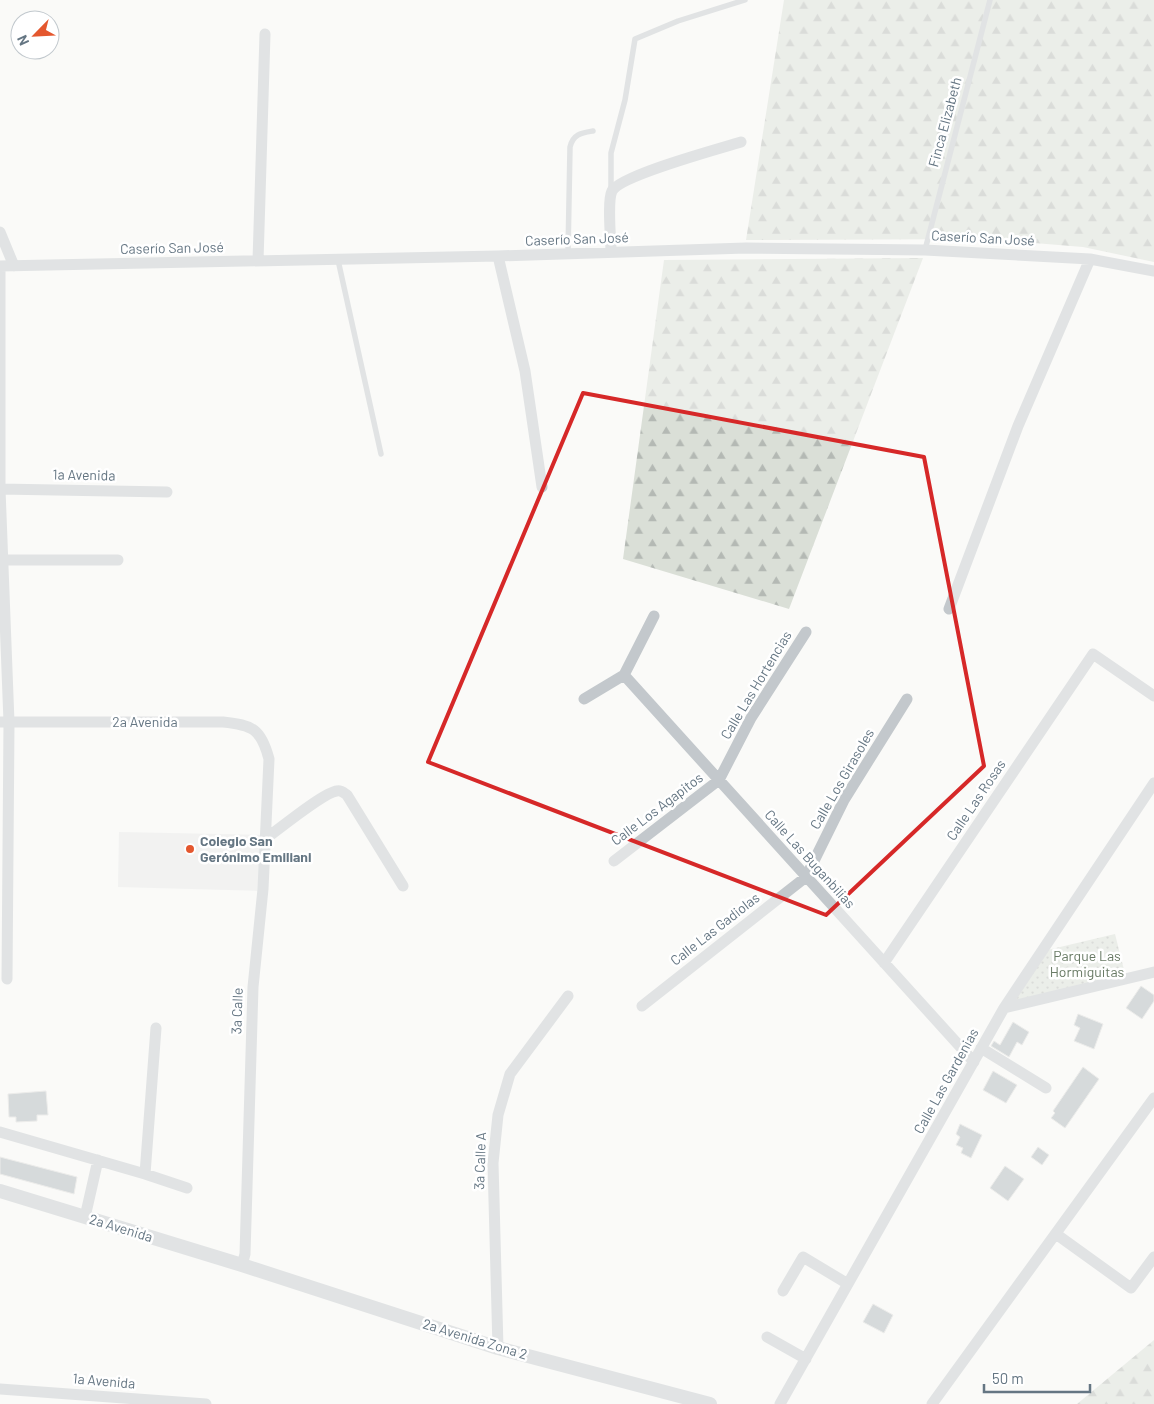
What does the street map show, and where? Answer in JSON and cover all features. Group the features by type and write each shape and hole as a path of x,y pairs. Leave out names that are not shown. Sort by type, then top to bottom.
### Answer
{"street":[{"path":"258,261 265,34"},
{"path":"611,252 612,192 620,183 664,166 741,142"},
{"path":"0,232 14,266"},
{"name":"Caserío San José","path":"0,266 338,260 746,248 925,250 1090,259 1154,271"},
{"path":"498,256 525,371 542,486"},
{"path":"949,609 1018,426 1090,259"},
{"path":"0,266 0,489 3,560 7,979"},
{"name":"1a Avenida","path":"0,489 167,492"},
{"path":"3,560 118,560"},
{"path":"584,698 624,675 654,616"},
{"name":"Calle Las Hortencias","path":"719,780 751,718 806,632"},
{"name":"Calle Las Rosas","path":"884,963 1093,654 1154,696"},
{"name":"Calle Las Buganbilias","path":"624,675 974,1062"},
{"name":"Calle Los Girasoles","path":"806,876 844,800 907,699"},
{"name":"2a Avenida","path":"5,722 223,722 243,724 256,730 265,742 269,759"},
{"name":"3a Calle","path":"242,1265 244,1254 253,987 263,889 269,759"},
{"name":"Calle Los Agapitos","path":"614,861 719,780"},
{"name":"Calle Las Gardenias","path":"780,1404 1004,1008 1154,783"},
{"path":"264,840 320,798 336,791 342,791 347,795 403,886"},
{"name":"Calle Las Gadiolas","path":"642,1006 806,876"},
{"path":"1004,1008 1154,972"},
{"name":"3a Calle A","path":"498,1348 493,1163 498,1115 510,1074 568,996"},
{"path":"146,1174 156,1028"},
{"path":"981,1048 1046,1088"},
{"path":"932,1404 1154,1098"},
{"path":"0,1132 146,1174 187,1188"},
{"path":"86,1217 98,1160"},
{"name":"2a Avenida","path":"0,1191 242,1265"},
{"path":"1056,1234 1130,1288 1154,1257"},
{"path":"783,1291 803,1257 848,1284"},
{"name":"2a Avenida Zona 2","path":"242,1265 498,1348 710,1404"},
{"path":"767,1337 806,1359"},
{"name":"1a Avenida","path":"0,1390 65,1398 206,1404"}],"lane":[{"path":"612,192 611,153 625,100 635,39 678,21 744,0"},
{"name":"Finca Elizabeth","path":"925,250 990,0"},
{"path":"568,254 570,147 572,139 576,135 593,131"},
{"path":"338,260 381,454"}],"highlighted area":[{"path":"583,393 924,457 984,766 826,915 428,762"}],"shaded area":[{"name":"Colegio San Gerónimo Emiliani","path":"119,832 263,835 262,891 118,887"}],"green space":[{"path":"784,0 1154,0 1154,262 1083,247 986,239 746,240"},
{"path":"923,258 789,609 623,559 664,260"},
{"name":"Parque Las Hormiguitas","path":"1115,934 1126,978 1004,1008 1039,952"},
{"path":"1154,1340 1154,1404 1077,1404"}],"building":[{"path":"1141,986 1154,995 1154,1001 1142,1019 1126,1008"},
{"path":"1078,1014 1103,1024 1094,1049 1074,1041 1080,1028 1074,1025"},
{"path":"1013,1022 1029,1032 1022,1045 1017,1042 1009,1057 991,1046 994,1041 1000,1045"},
{"path":"1083,1067 1099,1079 1065,1128 1051,1118 1055,1113 1053,1111"},
{"path":"993,1071 1017,1085 1006,1103 983,1090"},
{"path":"46,1091 48,1115 37,1115 37,1121 16,1122 16,1117 9,1117 8,1094"},
{"path":"960,1124 982,1135 971,1158 961,1153 963,1148 956,1145 960,1137 956,1134"},
{"path":"1038,1147 1049,1155 1042,1165 1031,1157"},
{"path":"0,1157 77,1177 74,1194 0,1174"},
{"path":"1005,1166 1024,1179 1008,1201 990,1188"},
{"path":"873,1304 893,1315 884,1333 863,1322"}],"place":[{"name":"Colegio San Gerónimo Emiliani","path":"190,849"}]}
